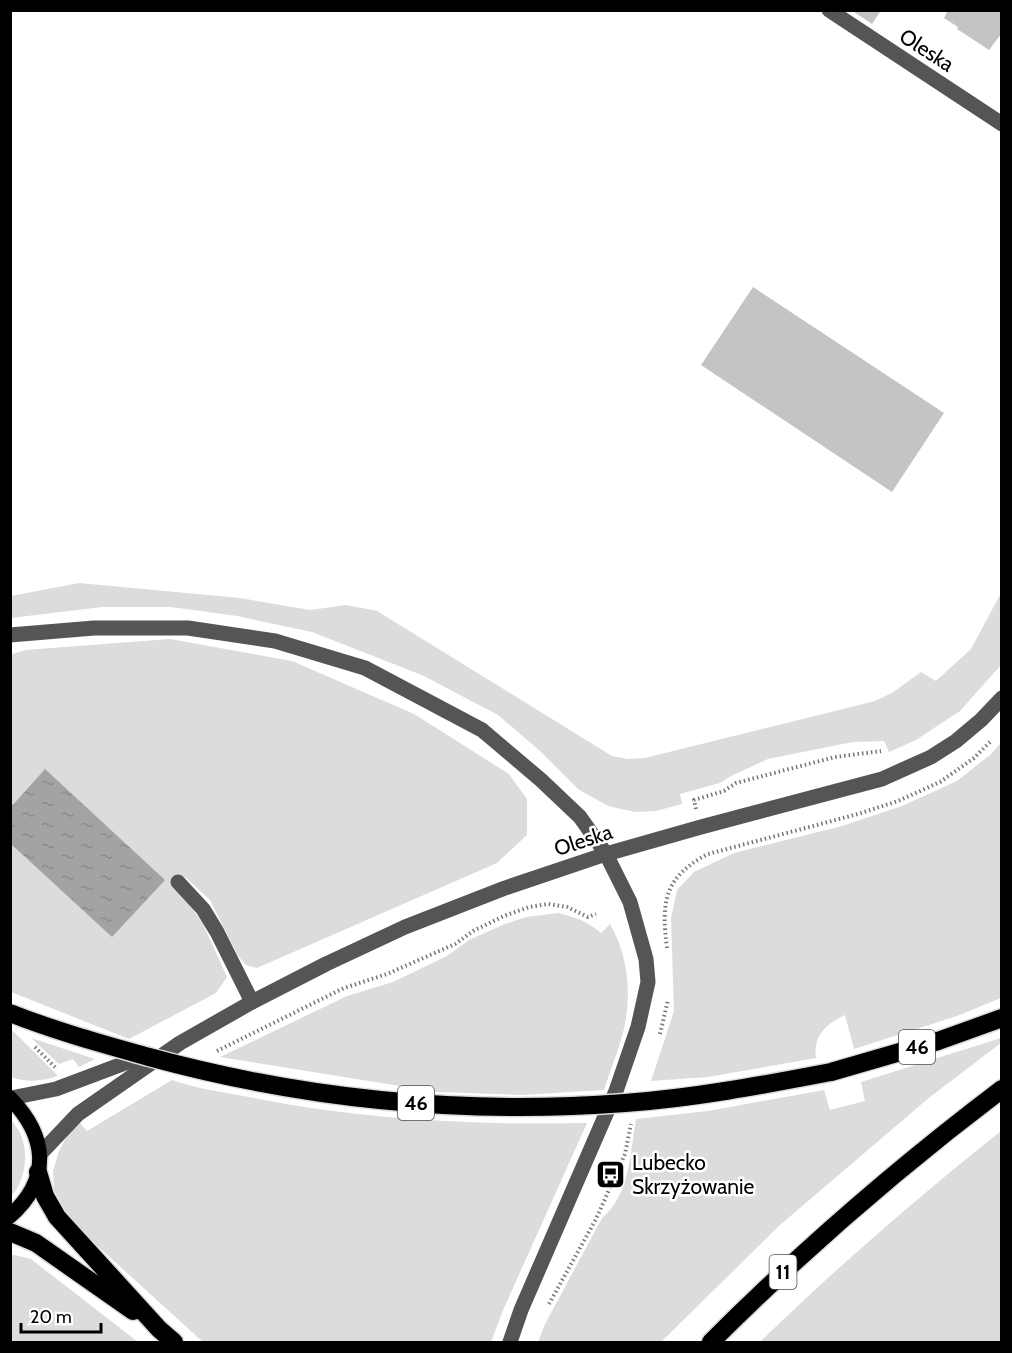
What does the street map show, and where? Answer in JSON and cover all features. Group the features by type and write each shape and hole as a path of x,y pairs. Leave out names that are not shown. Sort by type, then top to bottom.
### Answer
{"highway":[{"name":"46","path":"10,1013 121,1049 217,1074 306,1091 447,1105 536,1108 625,1103 719,1092 831,1072 938,1041 1002,1018"},
{"name":"11","path":"711,1342 759,1294 859,1204 934,1141 1002,1089"},
{"path":"39,1163 45,1196 57,1217 159,1329"},
{"path":"10,1232 36,1243 159,1329 174,1342"}],"main road":[{"path":"10,1098 26,1113 36,1133 39,1163 32,1190 21,1207 10,1216"}],"street":[{"name":"Oleska","path":"829,10 1002,124"},
{"path":"10,635 94,628 188,628 275,641 365,668 482,730 580,817 606,854 636,919 646,959 648,982 644,1003 616,1091 521,1310 510,1342"},
{"name":"Oleska","path":"180,1043 252,1002 405,927 505,888 606,854 701,826 882,779 931,757 956,741 1002,698"},
{"path":"178,882 203,909 252,1002"},
{"path":"10,1098 56,1089 180,1043"},
{"path":"39,1163 78,1114 180,1043"}],"path":[{"path":"668,956 663,916 667,892 689,864 708,854 898,801 940,782 974,758 995,738"},
{"path":"708,854 694,800 724,791 736,783 835,757 881,751"},
{"path":"208,1056 344,987 387,974 455,944 473,931 504,916 529,907 548,904 567,907 588,917 596,914"},
{"path":"658,1040 668,998"},
{"path":"544,1314 596,1220 625,1154 632,1119"}],"shaded area":[{"path":"79,583 240,598 310,610 346,605 377,611 612,756 628,759 645,758 875,701 892,693 921,672 936,681 971,649 1001,593 1001,665 960,711 916,740 889,752 884,741 853,742 768,759 720,783 680,794 682,804 656,811 635,812 608,806 578,789 540,751 498,715 424,676 312,632 237,616 171,607 102,607 11,618 11,596"},
{"path":"170,639 292,661 414,714 509,774 527,799 527,835 497,863 257,968 246,965 238,956 210,900 185,877 177,886 203,924 227,977 216,993 129,1039 11,992 10,655 25,650"},
{"path":"1001,743 1001,998 957,1016 854,1049 845,1015 832,1022 822,1032 817,1043 816,1058 708,1077 651,1081 674,1011 671,918 677,890 694,872 734,853 842,826 902,806 957,781 990,755"},
{"path":"558,913 581,920 601,933 610,924 623,957 628,993 626,1018 620,1045 604,1090 521,1095 437,1092 220,1057 347,996 393,982 447,956 469,940 505,924 526,917"},
{"path":"11,1030 58,1076 34,1081 11,1077"},
{"path":"31,1038 95,1059 79,1067 73,1059 59,1064"},
{"path":"1001,1038 1001,1043 930,1097 780,1225 661,1342 538,1342 544,1326 602,1218 618,1198 627,1173 636,1119 708,1111 824,1090 830,1110 865,1101 861,1082"},
{"path":"172,1080 200,1088 291,1105 375,1116 459,1122 587,1123 491,1342 203,1342 72,1223 54,1190 53,1171 59,1151 67,1136 80,1123 87,1131"},
{"path":"10,1119 22,1137 25,1158 21,1178 11,1197"},
{"path":"1001,1131 1001,1342 760,1342 878,1234"},
{"path":"10,1254 31,1259 138,1342 11,1342"}],"water":[{"path":"45,769 165,880 112,937 11,844 11,807"}],"building":[{"path":"855,10 880,12 872,24 854,12"},
{"path":"948,10 998,10 1002,12 1002,33 989,50 944,18"},
{"path":"753,287 944,413 892,492 701,365"}],"place":[{"name":"Lubecko Skrzyżowanie","path":"611,1174"}]}
